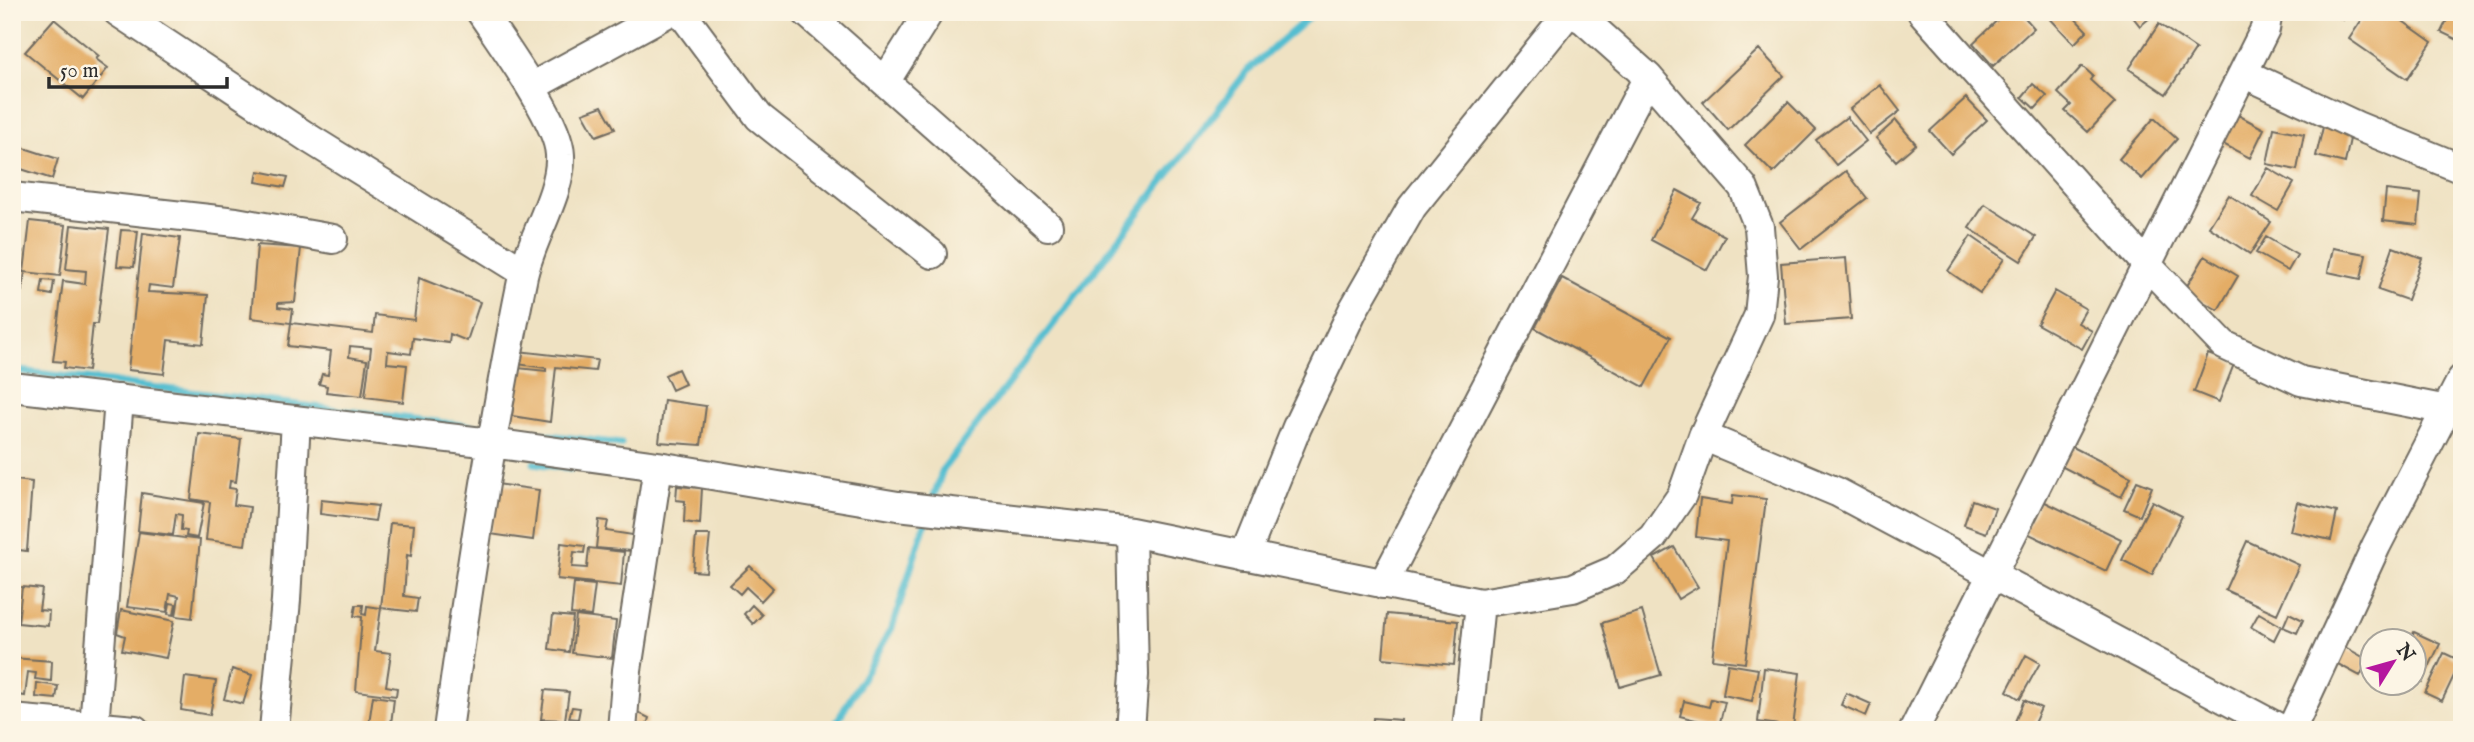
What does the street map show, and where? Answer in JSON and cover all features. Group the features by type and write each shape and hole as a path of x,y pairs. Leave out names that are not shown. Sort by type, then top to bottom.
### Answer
{"street":[{"path":"118,12 310,139 524,272"},
{"path":"448,730 491,443 524,272 558,173 561,155 558,142 531,87 481,12"},
{"path":"531,87 669,12"},
{"path":"681,12 759,117 932,254"},
{"path":"806,12 1048,226"},
{"path":"885,82 929,12"},
{"path":"12,387 491,443 658,466 898,506 1131,532 1245,556 1382,584 1480,603 1573,588 1615,570 1653,537 1682,495 1703,436 1759,315 1763,276 1759,227 1743,187 1648,76 1584,20 1569,12 1412,207 1353,310 1297,427 1245,556"},
{"path":"1922,12 2148,266 2224,345 2301,381 2447,410"},
{"path":"1914,730 2265,29 2268,12"},
{"path":"2243,73 2357,126 2462,169"},
{"path":"1382,584 1648,76"},
{"path":"12,197 236,222 333,239"},
{"path":"2291,730 2376,546 2462,379"},
{"path":"94,727 120,399"},
{"path":"274,730 296,420"},
{"path":"1703,436 1837,492 2283,730"},
{"path":"622,730 627,670 658,466"},
{"path":"1130,730 1133,675 1131,532"},
{"path":"1467,730 1480,603"},
{"path":"12,719 135,730"}],"building":[{"path":"2006,12 2020,12 2034,28 1993,66 1973,43"},
{"path":"2044,12 2069,12 2087,31 2074,44"},
{"path":"2129,12 2157,12 2140,26"},
{"path":"2328,12 2347,12 2343,20"},
{"path":"2367,12 2390,12 2432,42 2407,79 2349,39"},
{"path":"2451,12 2462,12 2462,42 2441,32"},
{"path":"54,19 99,56 96,59 108,68 83,99 25,52"},
{"path":"2159,24 2196,49 2166,94 2129,69"},
{"path":"1759,49 1784,76 1728,130 1703,102"},
{"path":"2082,66 2093,76 2090,80 2115,103 2088,132 2065,111 2071,105 2058,93"},
{"path":"2033,84 2047,96 2035,109 2022,97"},
{"path":"1880,85 1900,111 1870,134 1850,109"},
{"path":"1966,98 1987,120 1951,154 1930,131"},
{"path":"1788,102 1816,130 1773,173 1745,145"},
{"path":"602,106 615,129 596,136 583,113"},
{"path":"2238,115 2264,129 2250,158 2223,144"},
{"path":"1847,117 1866,141 1836,165 1816,140"},
{"path":"2154,118 2177,139 2142,179 2119,159"},
{"path":"1896,120 1916,144 1896,161 1876,138"},
{"path":"2324,123 2352,129 2345,163 2316,156"},
{"path":"2274,128 2304,134 2297,170 2267,164"},
{"path":"18,146 58,159 52,179 12,166"},
{"path":"2268,168 2294,183 2278,211 2252,196"},
{"path":"258,171 288,177 285,187 256,182"},
{"path":"1846,171 1867,198 1801,249 1780,222"},
{"path":"1677,190 1701,203 1692,218 1725,236 1707,270 1651,240"},
{"path":"2386,190 2421,194 2418,225 2383,221"},
{"path":"2229,195 2271,222 2250,254 2209,227"},
{"path":"1985,204 2036,237 2021,261 1969,228"},
{"path":"30,221 66,225 60,276 25,272 22,291 12,290 12,270 24,272"},
{"path":"71,225 109,229 88,371 64,368 65,362 53,361 63,281 85,284 86,271 66,269"},
{"path":"121,230 138,231 134,267 117,266"},
{"path":"143,233 180,238 173,288 149,285 148,292 208,295 203,344 168,340 164,374 128,370"},
{"path":"1971,236 2004,259 1980,293 1948,271"},
{"path":"2266,237 2297,255 2288,271 2256,253"},
{"path":"257,245 301,248 295,302 278,303 278,307 293,309 291,323 251,318"},
{"path":"2393,247 2422,258 2407,300 2378,290"},
{"path":"2333,248 2366,254 2361,279 2328,272"},
{"path":"12,251 22,251 21,262 12,262"},
{"path":"2205,256 2238,276 2218,310 2184,291"},
{"path":"1846,258 1851,319 1786,324 1781,263"},
{"path":"419,278 480,302 467,341 450,334 449,343 413,338 411,354 388,351 387,363 407,365 403,402 365,397 371,348 350,346 349,357 367,360 362,396 326,392 327,386 319,384 322,374 328,375 331,351 288,346 291,323 373,333 375,315 414,320"},
{"path":"1562,278 1671,337 1644,387 1535,328"},
{"path":"43,280 54,281 52,295 41,293"},
{"path":"2055,291 2086,309 2078,323 2092,331 2082,349 2037,324"},
{"path":"518,351 597,360 595,371 556,367 550,422 512,416 518,368 546,371 546,368 517,364"},
{"path":"2208,354 2234,364 2219,402 2194,392"},
{"path":"678,369 685,384 672,390 665,375"},
{"path":"664,400 706,406 701,445 659,442"},
{"path":"199,434 241,439 236,482 230,481 229,488 236,489 234,505 250,507 245,545 206,540 210,502 191,499"},
{"path":"2069,445 2131,477 2121,497 2059,465"},
{"path":"15,480 32,482 27,551 12,549 12,521 17,522 18,514 12,514"},
{"path":"2137,481 2152,487 2140,516 2124,509"},
{"path":"497,484 539,490 533,540 490,534"},
{"path":"677,486 702,488 700,524 684,522 685,501 676,500"},
{"path":"142,493 204,503 197,538 186,536 187,531 181,530 182,515 176,514 173,535 138,531"},
{"path":"1733,495 1766,499 1745,663 1712,659 1727,541 1696,537 1700,499 1732,504"},
{"path":"321,500 378,506 375,521 320,514"},
{"path":"1972,500 1995,508 1986,533 1964,525"},
{"path":"2041,500 2121,539 2106,571 2025,532"},
{"path":"2152,501 2182,516 2152,575 2122,560"},
{"path":"2297,502 2337,512 2331,540 2290,531"},
{"path":"599,520 608,521 606,531 633,535 631,551 596,548"},
{"path":"390,523 414,525 411,556 407,555 404,596 418,598 416,612 381,608"},
{"path":"139,532 200,540 192,618 176,616 179,596 170,594 167,612 127,607"},
{"path":"696,535 710,535 706,572 693,571"},
{"path":"2247,541 2299,565 2277,614 2225,590"},
{"path":"561,543 585,546 584,553 574,552 572,567 587,568 589,548 624,552 621,586 557,579"},
{"path":"1674,547 1698,587 1678,599 1654,558"},
{"path":"750,566 773,588 761,601 746,587 740,594 730,585"},
{"path":"574,583 595,585 591,616 571,614"},
{"path":"22,587 42,589 39,610 49,611 48,626 18,623"},
{"path":"170,603 176,604 174,615 168,614"},
{"path":"356,605 363,605 362,614 366,615 367,606 381,608 375,651 391,653 386,686 397,688 396,696 356,691 362,617 354,616"},
{"path":"752,605 762,615 753,624 744,614"},
{"path":"121,610 174,621 166,658 122,650 125,636 117,633"},
{"path":"1642,611 1661,675 1620,687 1602,623"},
{"path":"2259,613 2281,626 2274,640 2251,627"},
{"path":"2289,613 2303,620 2297,633 2283,627"},
{"path":"1387,614 1458,621 1454,665 1383,658"},
{"path":"553,615 573,617 569,652 549,649"},
{"path":"576,616 616,621 612,658 572,653"},
{"path":"2428,638 2440,644 2428,669"},
{"path":"12,640 16,641 14,658 12,658"},
{"path":"2345,647 2358,654 2358,675 2336,663"},
{"path":"2444,653 2461,661 2442,701 2428,694 2428,687"},
{"path":"2026,655 2040,663 2020,699 2007,691"},
{"path":"12,658 52,661 51,681 35,679 36,673 28,672 25,696 12,694"},
{"path":"1728,664 1758,669 1752,701 1723,695"},
{"path":"1764,668 1800,673 1793,727 1758,722"},
{"path":"232,669 252,675 243,704 224,699"},
{"path":"185,677 216,681 210,715 181,710"},
{"path":"37,683 58,686 56,699 36,697"},
{"path":"545,690 569,692 565,720 541,719"},
{"path":"1846,693 1871,704 1866,716 1841,705"},
{"path":"373,696 394,699 391,724 369,723"},
{"path":"1711,699 1725,702 1719,726 1680,716 1684,701 1709,707"},
{"path":"2024,700 2041,708 2031,730 2014,724"},
{"path":"572,707 580,708 578,719 569,718"},
{"path":"635,711 649,718 645,730 631,730"},
{"path":"1373,718 1401,720 1400,730 1372,730"},
{"path":"540,721 564,724 563,730 539,730"}],"waterway":[{"path":"932,502 943,469 1248,70 1315,12"},
{"path":"12,370 485,428"},
{"path":"500,429 621,444"},
{"path":"534,463 570,469"},
{"path":"832,730 892,628 928,514"}]}
